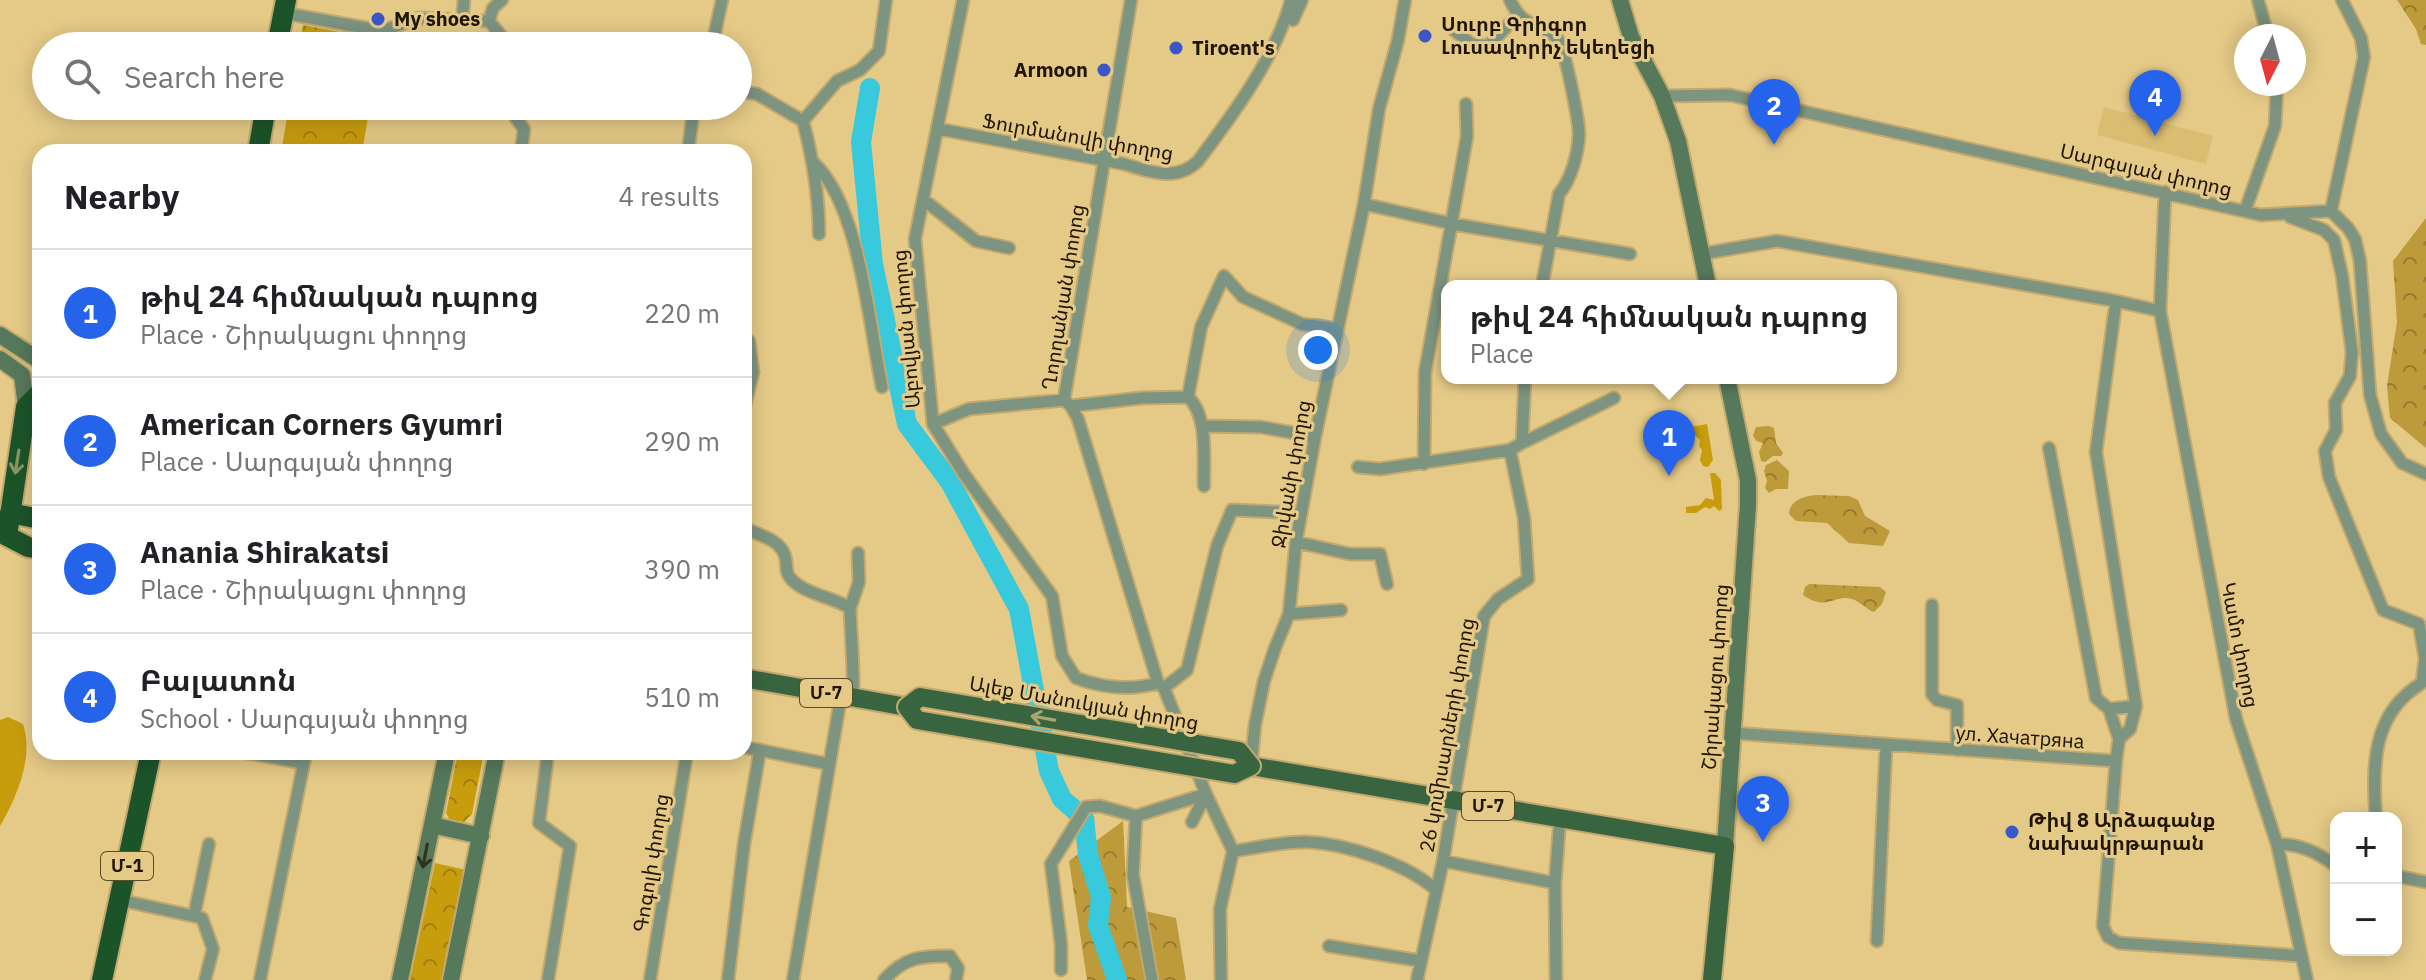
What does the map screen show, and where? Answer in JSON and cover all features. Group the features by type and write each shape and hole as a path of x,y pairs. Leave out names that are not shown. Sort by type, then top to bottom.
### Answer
{"highway":[{"path":"280,32 285,6"},
{"path":"259,144 264,120"},
{"path":"32,405 3,539 32,548"},
{"path":"10,513 32,517"},
{"name":"Մ-1","path":"102,980 149,760"}],"main road":[{"path":"1620,0 1631,37 1662,96 1678,141 1707,280"},
{"path":"0,335 32,356"},
{"path":"0,359 22,375 32,398"},
{"name":"Շիրակացու փողոց","path":"1712,980 1725,846 1748,480 1728,384"},
{"name":"Ալեք Մանուկյան փողոց","path":"752,684 907,707 920,697 1239,751 1251,766 1725,846"},
{"path":"400,980 445,760"},
{"path":"451,980 495,760"},
{"path":"432,825 481,836"}],"street":[{"path":"462,20 464,0"},
{"path":"489,21 493,8 502,0"},
{"path":"715,32 722,0"},
{"path":"803,121 837,81 860,70 879,51 886,0"},
{"name":"Աբովյան փողոց","path":"963,0 915,239 933,424 964,474 1052,596 1062,656 1076,678 1111,688 1161,685"},
{"name":"Ղորղանյան փողոց","path":"1131,0 1103,160 1067,403 1078,419 1161,685"},
{"name":"Ֆուրմանովի փողոց","path":"939,129 1155,172 1181,173 1198,161 1231,114 1285,21 1291,0"},
{"path":"1293,20 1302,0"},
{"name":"Ջիվանի փողոց","path":"1251,766 1264,681 1289,614 1296,542 1315,437 1364,204 1379,109 1398,40 1405,0"},
{"path":"1510,0 1517,16 1557,38 1565,54 1579,135 1568,183 1559,194 1543,280"},
{"path":"2258,0 2265,24"},
{"path":"2342,0 2361,38 2364,57 2331,211 2355,239 2360,261 2370,395 2381,434 2402,463 2426,474"},
{"path":"285,6 382,31 419,18 489,21 498,32"},
{"path":"1449,26 1471,44 1488,46 1517,16"},
{"path":"752,93 803,121 814,163 819,234"},
{"name":"Սարգսյան փողոց","path":"1662,96 1730,95 2245,211 2285,215 2331,211"},
{"path":"2245,211 2275,126 2276,96"},
{"path":"1442,280 1467,136 1466,104"},
{"path":"517,120 524,129 522,144"},
{"path":"689,144 692,120"},
{"path":"814,163 827,180 856,243 882,387"},
{"name":"Կամո փողոց","path":"2165,192 2160,311 2236,719 2277,844 2307,980"},
{"path":"924,200 976,241 1009,248"},
{"path":"1364,204 1453,224 1630,254"},
{"path":"2285,215 2324,230 2334,240 2352,352 2350,376 2335,403 2336,430 2325,451 2329,477 2383,610 2419,624 2425,658 2422,683 2403,694 2383,729 2374,754 2376,812"},
{"path":"1701,254 1777,241 2160,311"},
{"path":"1188,397 1201,327 1224,276 1243,297 1302,324 1337,329"},
{"path":"1424,464 1425,372 1441,287"},
{"path":"2116,301 2096,452 2136,706 2130,729 2119,739"},
{"path":"1522,443 1525,384"},
{"path":"933,424 969,409 1188,397 1193,401 1202,426 1204,486"},
{"path":"1358,467 1380,469 1510,450 1614,398"},
{"path":"1202,426 1261,427 1315,437"},
{"path":"2049,448 2096,698 2109,709 2119,739 2103,926 2108,937 2119,943 2301,956"},
{"name":"26 կոմիսարների փողոց","path":"1417,980 1443,861 1484,616 1498,599 1528,579 1524,518 1510,450"},
{"path":"1221,980 1220,909 1233,851 1161,685 1187,670 1217,546 1232,510 1301,513"},
{"path":"752,532 780,546 791,580 850,608"},
{"path":"1296,542 1350,554 1380,554 1387,584"},
{"path":"793,980 828,764 854,659 850,608 859,582 858,553"},
{"path":"1932,605 1932,694 1937,700 1957,705 1957,750"},
{"path":"1289,614 1341,610"},
{"path":"2109,709 2136,706"},
{"name":"ул. Хачатряна","path":"1732,733 2116,761"},
{"path":"1877,941 1886,745"},
{"path":"752,748 828,764"},
{"path":"728,980 744,844 760,750"},
{"path":"260,980 305,760"},
{"path":"547,760 538,818 541,826 570,846 548,980"},
{"name":"Գոգոլի փողոց","path":"650,980 686,760"},
{"path":"1061,970 1061,944 1051,864 1086,807 1100,806 1136,816 1206,794"},
{"path":"1192,822 1206,794"},
{"path":"1136,816 1133,875 1152,980"},
{"path":"1556,980 1555,883 1560,818"},
{"path":"1233,851 1306,842 1344,847 1425,880 1436,890"},
{"path":"194,916 209,844"},
{"path":"2277,844 2302,847 2330,862"},
{"path":"1443,861 1555,883"},
{"path":"2402,877 2426,882"},
{"path":"120,900 202,918 213,949 205,980"},
{"path":"1329,946 1421,961"},
{"path":"884,980 900,963 931,956 950,956 958,968 956,980"}],"shaded area":[{"path":"2104,107 2213,136 2206,164 2097,135"}],"green space":[{"path":"2397,0 2426,0 2426,45 2421,44 2416,29"},
{"path":"303,25 340,32 302,32"},
{"path":"287,120 368,120 363,144 282,144"},
{"path":"2426,218 2426,448 2390,418 2387,386 2397,322 2393,261"},
{"path":"1707,424 1713,460 1708,467 1703,466 1700,460 1700,440 1690,431 1684,441 1675,438 1672,441 1665,436 1662,442 1653,444 1649,435"},
{"path":"1756,427 1774,428 1776,443 1783,453 1765,462 1761,461 1759,452 1763,443 1756,441 1753,435"},
{"path":"1777,460 1789,471 1788,489 1776,489 1769,493 1765,488 1767,481 1764,471 1766,465"},
{"path":"1710,473 1715,473 1721,480 1722,509 1705,507 1696,513 1686,513 1686,507 1700,505 1706,498 1714,500"},
{"path":"1816,495 1849,496 1858,500 1865,516 1890,531 1883,546 1849,543 1827,523 1796,521 1789,514 1794,503"},
{"path":"1809,584 1880,587 1886,592 1882,604 1874,612 1852,599 1811,600 1803,595"},
{"path":"8,717 23,724 26,750 18,790 0,826 0,720"},
{"path":"456,760 482,760 472,814 462,824 451,822 446,813"},
{"path":"1123,821 1127,907 1176,918 1186,980 1087,980 1069,861"},
{"path":"435,863 466,870 442,980 410,980"}],"waterway":[{"path":"870,88 861,142 873,264 907,424 950,482 1019,609 1049,771 1062,799 1084,818 1088,855 1101,897 1098,925 1117,980"}],"place":[{"name":"My shoes","path":"378,19"},
{"name":"Սուրբ Գրիգոր Լուսավորիչ եկեղեցի","path":"1425,36"},
{"name":"Tiroent's","path":"1176,48"},
{"name":"Armoon","path":"1104,70"},
{"name":"Բալատոն","path":"2155,136"},
{"name":"American Corners Gyumri","path":"1774,145"},
{"name":"թիվ 24 հիմնական դպրոց","path":"1669,476"},
{"name":"Թիվ 8 Արձագանք նախակրթարան","path":"2012,832"},
{"name":"Anania Shirakatsi","path":"1763,842"}]}
